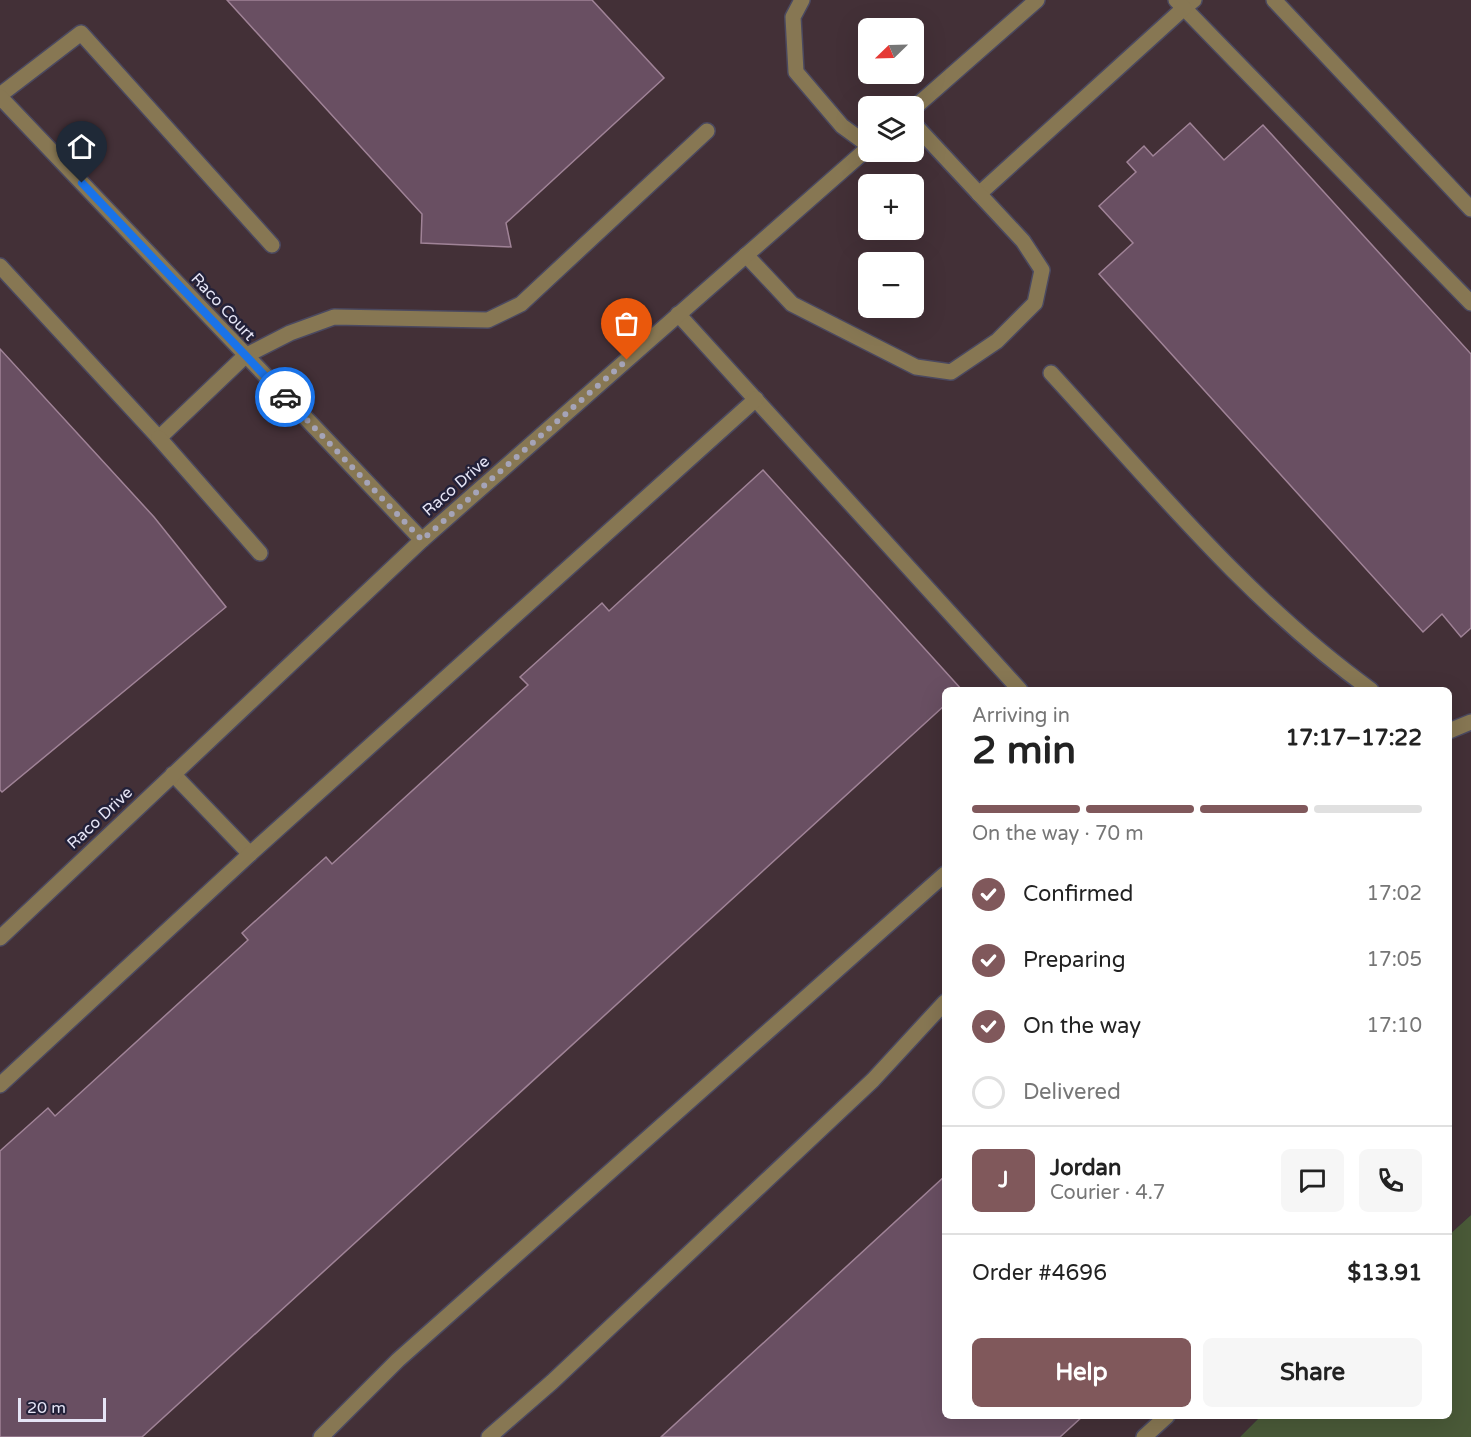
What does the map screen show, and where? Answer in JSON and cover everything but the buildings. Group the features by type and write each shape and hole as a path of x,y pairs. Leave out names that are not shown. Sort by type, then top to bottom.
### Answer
{"street":[{"path":"802,0 793,17 795,72 842,126 858,139"},
{"path":"924,99 1037,0"},
{"path":"1274,0 1471,209"},
{"path":"979,194 1184,3 1471,303"},
{"path":"0,96 81,33 272,245"},
{"name":"Raco Court","path":"0,96 422,540"},
{"path":"159,438 245,356 291,333 333,317 488,320 521,304 706,131"},
{"path":"746,255 792,304 916,367 951,372 997,341 1035,303 1042,270 1023,241 924,135"},
{"name":"Raco Drive","path":"0,938 422,540 858,156"},
{"path":"0,266 159,438 260,553"},
{"path":"678,315 1017,687"},
{"path":"1051,373 1225,563 1332,662 1367,687"},
{"path":"0,1084 250,854 756,399"},
{"path":"1452,730 1471,723"},
{"path":"173,774 250,854"},
{"path":"321,1437 398,1360 942,877"},
{"path":"489,1437 552,1382 873,1080 942,1005"},
{"path":"1144,1437 1164,1419"}],"shaded area":[{"path":"0,0 1471,0 1471,1215 1452,1232 1452,687 942,687 942,1419 1258,1419 1240,1437 0,1437"}],"green space":[{"path":"1471,1215 1471,1437 1240,1437 1258,1419 1452,1419 1452,1232"}],"way so far":[{"path":"285,397 422,540 627,360"}],"route":[{"path":"82,183 285,397"}]}
